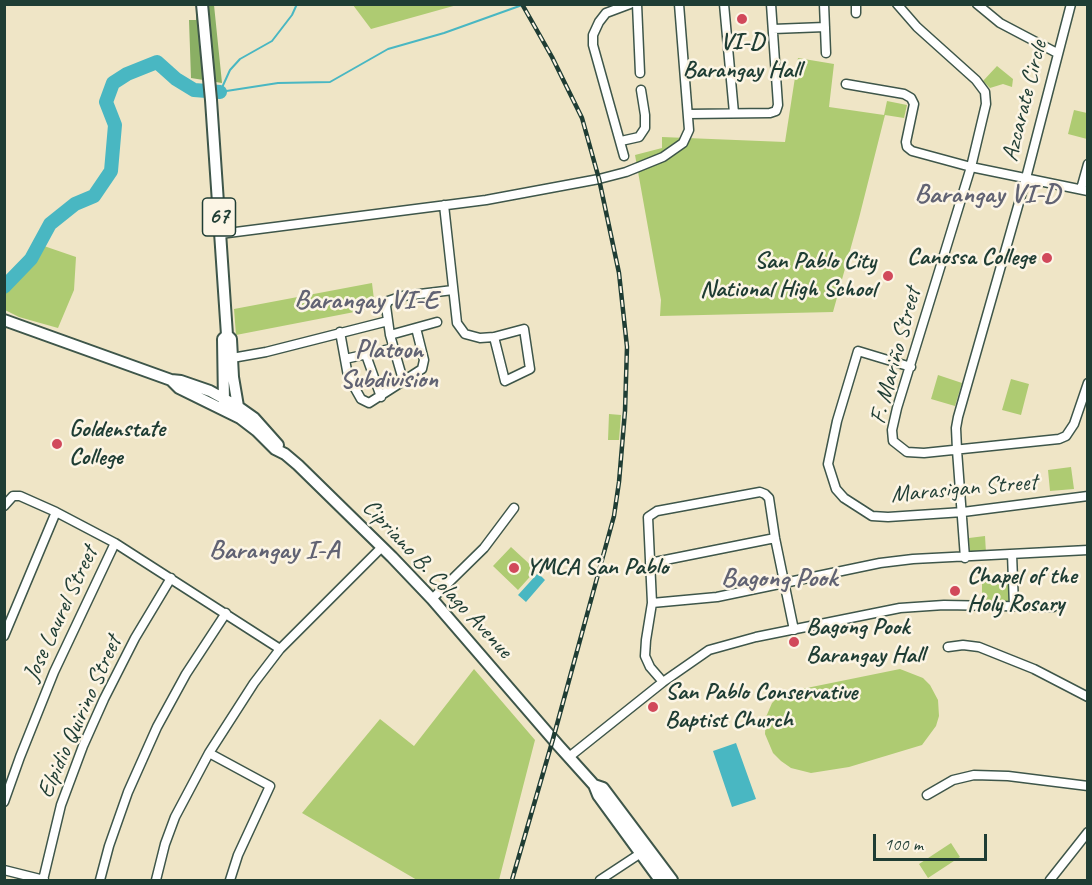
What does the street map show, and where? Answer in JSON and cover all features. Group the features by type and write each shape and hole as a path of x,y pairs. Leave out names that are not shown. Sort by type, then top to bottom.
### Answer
{"main road":[{"name":"67","path":"202,4 210,82 227,334 231,339 240,418"},
{"name":"Cipriano B. Colago Avenue","path":"4,320 171,380 179,388 237,406 270,433 285,454 382,547 432,599 594,785 598,795 643,848"},
{"name":"67","path":"224,403 223,339 227,334"},
{"name":"Cipriano B. Colago Avenue","path":"224,403 275,449 285,454"},
{"path":"643,848 660,880"},
{"path":"643,848 672,880"}],"street":[{"path":"624,156 593,45 593,35 606,13 630,4"},
{"path":"637,4 640,73"},
{"path":"220,234 536,191 626,172 676,149 683,143 688,130 679,4"},
{"path":"724,4 734,113"},
{"path":"688,114 776,111 778,105 771,4"},
{"path":"824,4 826,53"},
{"name":"F. Mariño Street","path":"897,4 917,27 976,80 985,92 986,104 970,167 892,430 893,441 907,452 957,450"},
{"path":"977,4 1000,23 1057,52"},
{"name":"Azcarate Circle","path":"965,558 957,450 958,417 1026,178 1071,4"},
{"path":"773,28 825,27"},
{"path":"846,84 904,94 911,98 914,104 907,147 912,152 970,167 1084,190 1088,164"},
{"path":"621,141 639,137 645,128 641,90"},
{"path":"444,205 458,323 465,334 480,338 495,337 524,329 530,369 505,381 495,337"},
{"path":"404,380 390,335 386,306 388,301 403,296 453,290"},
{"path":"232,358 266,352 388,321"},
{"path":"390,335 437,322"},
{"path":"340,332 348,376 361,399 369,403 422,369 424,365 416,328"},
{"path":"345,359 394,348"},
{"name":"Marasigan Street","path":"911,367 858,351 830,448 828,464 836,489 844,498 872,516 888,517 963,512 1088,496"},
{"path":"366,355 381,397"},
{"path":"957,450 1045,442 1066,436 1074,424 1088,383"},
{"path":"663,682 650,667 645,656 652,603 648,518 657,511 760,492 765,494 769,498 794,630"},
{"path":"6,504 13,496 20,496 115,543 280,649"},
{"path":"432,599 484,548 514,508"},
{"path":"4,636 56,512"},
{"path":"650,563 775,538"},
{"name":"Jose Laurel Street","path":"4,802 54,672 115,543"},
{"path":"156,880 165,844 176,817 209,753 254,683 280,649 382,547"},
{"path":"652,603 698,600 880,563 913,559 1088,550"},
{"path":"1012,555 1014,606"},
{"name":"Elpidio Quirino Street","path":"44,880 61,805 82,746 135,638 171,578"},
{"path":"569,757 663,682 709,650 900,608 944,605 1053,607"},
{"path":"100,880 128,792 157,727 186,674 226,613"},
{"path":"948,647 963,645 979,647 1034,669 1088,697"},
{"path":"209,753 270,786 238,855 230,880"},
{"path":"927,795 953,780 974,775 1008,776 1088,786"},
{"path":"1050,880 1087,832"},
{"path":"600,880 643,848"},
{"path":"4,870 44,880"}],"green space":[{"path":"196,5 214,5 222,83 191,78 189,20 196,20"},
{"path":"353,5 457,5 371,29"},
{"path":"798,58 834,64 829,107 884,115 887,101 907,105 904,118 885,115 833,312 660,316 661,300 635,155 662,148 662,137 785,142"},
{"path":"997,66 1013,79 1012,87 1003,84 990,88 983,81"},
{"path":"1074,110 1087,113 1087,139 1068,134"},
{"path":"44,246 76,257 74,290 58,328 19,317 5,310 5,291"},
{"path":"372,283 375,308 236,335 234,309"},
{"path":"938,375 962,383 955,406 931,399"},
{"path":"1011,379 1029,384 1021,415 1002,410"},
{"path":"609,414 621,415 619,440 608,440"},
{"path":"1071,467 1074,489 1050,491 1048,470"},
{"path":"985,536 986,553 970,555 969,538"},
{"name":"YMCA San Pablo","path":"511,547 536,570 518,590 493,566"},
{"path":"982,581 1009,581 1009,601 982,601"},
{"path":"474,669 535,740 499,880 417,880 302,813 380,719 414,746"},
{"path":"900,669 923,678 930,685 938,700 939,716 936,726 922,745 849,767 811,773 791,768 773,753 765,734 766,717 772,703 782,693"},
{"path":"951,843 960,857 928,878 919,864"}],"water":[{"path":"538,573 545,580 526,602 518,595"},
{"path":"736,743 756,799 732,807 713,751"}],"waterway":[{"path":"220,92 230,70 240,59 272,41 292,15 297,4"},
{"path":"220,92 278,83 330,82 388,49 444,33 525,4"},
{"path":"4,287 31,259 50,224 75,204 94,196 111,171 115,125 106,102 113,83 127,74 157,62 176,79 194,90 220,92"}],"railway":[{"path":"512,880 614,516 625,411 627,347 619,273 599,179 582,118 552,57 522,4"}],"place":[{"name":"VI-D Barangay Hall","path":"742,19"},
{"name":"Canossa College","path":"1047,258"},
{"name":"San Pablo City National High School","path":"888,276"},
{"name":"Goldenstate College","path":"57,444"},
{"name":"YMCA San Pablo","path":"514,568"},
{"name":"Chapel of the Holy Rosary","path":"955,591"},
{"name":"Bagong Pook Barangay Hall","path":"794,642"},
{"name":"San Pablo Conservative Baptist Church","path":"653,707"}],"district":[{"name":"Barangay VI-D","path":"987,195"},
{"name":"Barangay VI-E","path":"366,301"},
{"name":"Platoon Subdivision","path":"389,365"},
{"name":"Barangay I-A","path":"274,551"},
{"name":"Bagong Pook","path":"779,579"}]}
